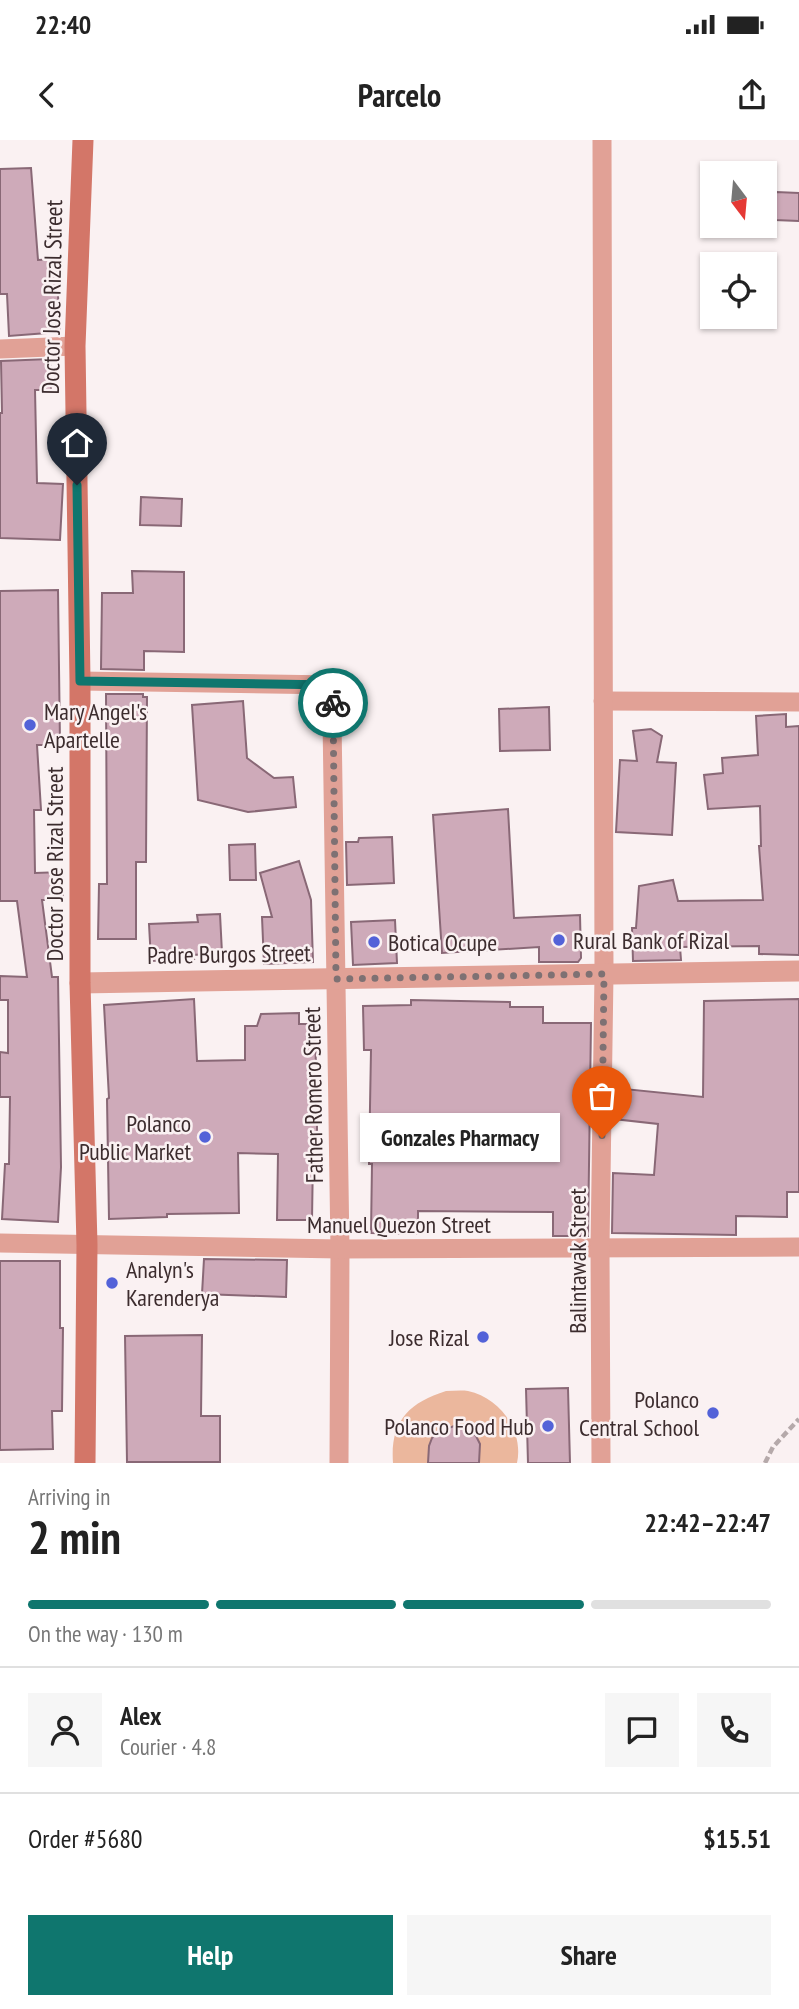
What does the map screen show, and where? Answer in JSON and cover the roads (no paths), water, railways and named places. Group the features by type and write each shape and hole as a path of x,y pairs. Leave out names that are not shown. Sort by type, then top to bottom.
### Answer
{"main road":[{"name":"Doctor Jose Rizal Street","path":"83,140 75,346 80,681 80,983 87,1245 85,1463"}],"street":[{"name":"Balintawak Street","path":"601,1463 600,1247 604,974 602,140"},
{"path":"0,349 75,346"},
{"name":"Father Romero Street","path":"80,681 334,685 332,720 340,1249 339,1463"},
{"path":"603,701 799,702"},
{"name":"Padre Burgos Street","path":"80,983 799,971"},
{"name":"Manuel Quezon Street","path":"0,1242 340,1249 799,1247"}],"place":[{"name":"Mary Angel's Apartelle","path":"30,725"},
{"name":"Rural Bank of Rizal","path":"559,940"},
{"name":"Botica Ocupe","path":"374,942"},
{"name":"Polanco Public Market","path":"205,1137"},
{"name":"Gonzales Pharmacy","path":"602,1138"},
{"name":"Analyn's Karenderya","path":"112,1283"},
{"name":"Jose Rizal","path":"483,1337"},
{"name":"Polanco Central School","path":"713,1413"},
{"name":"Polanco Food Hub","path":"548,1426"}]}
